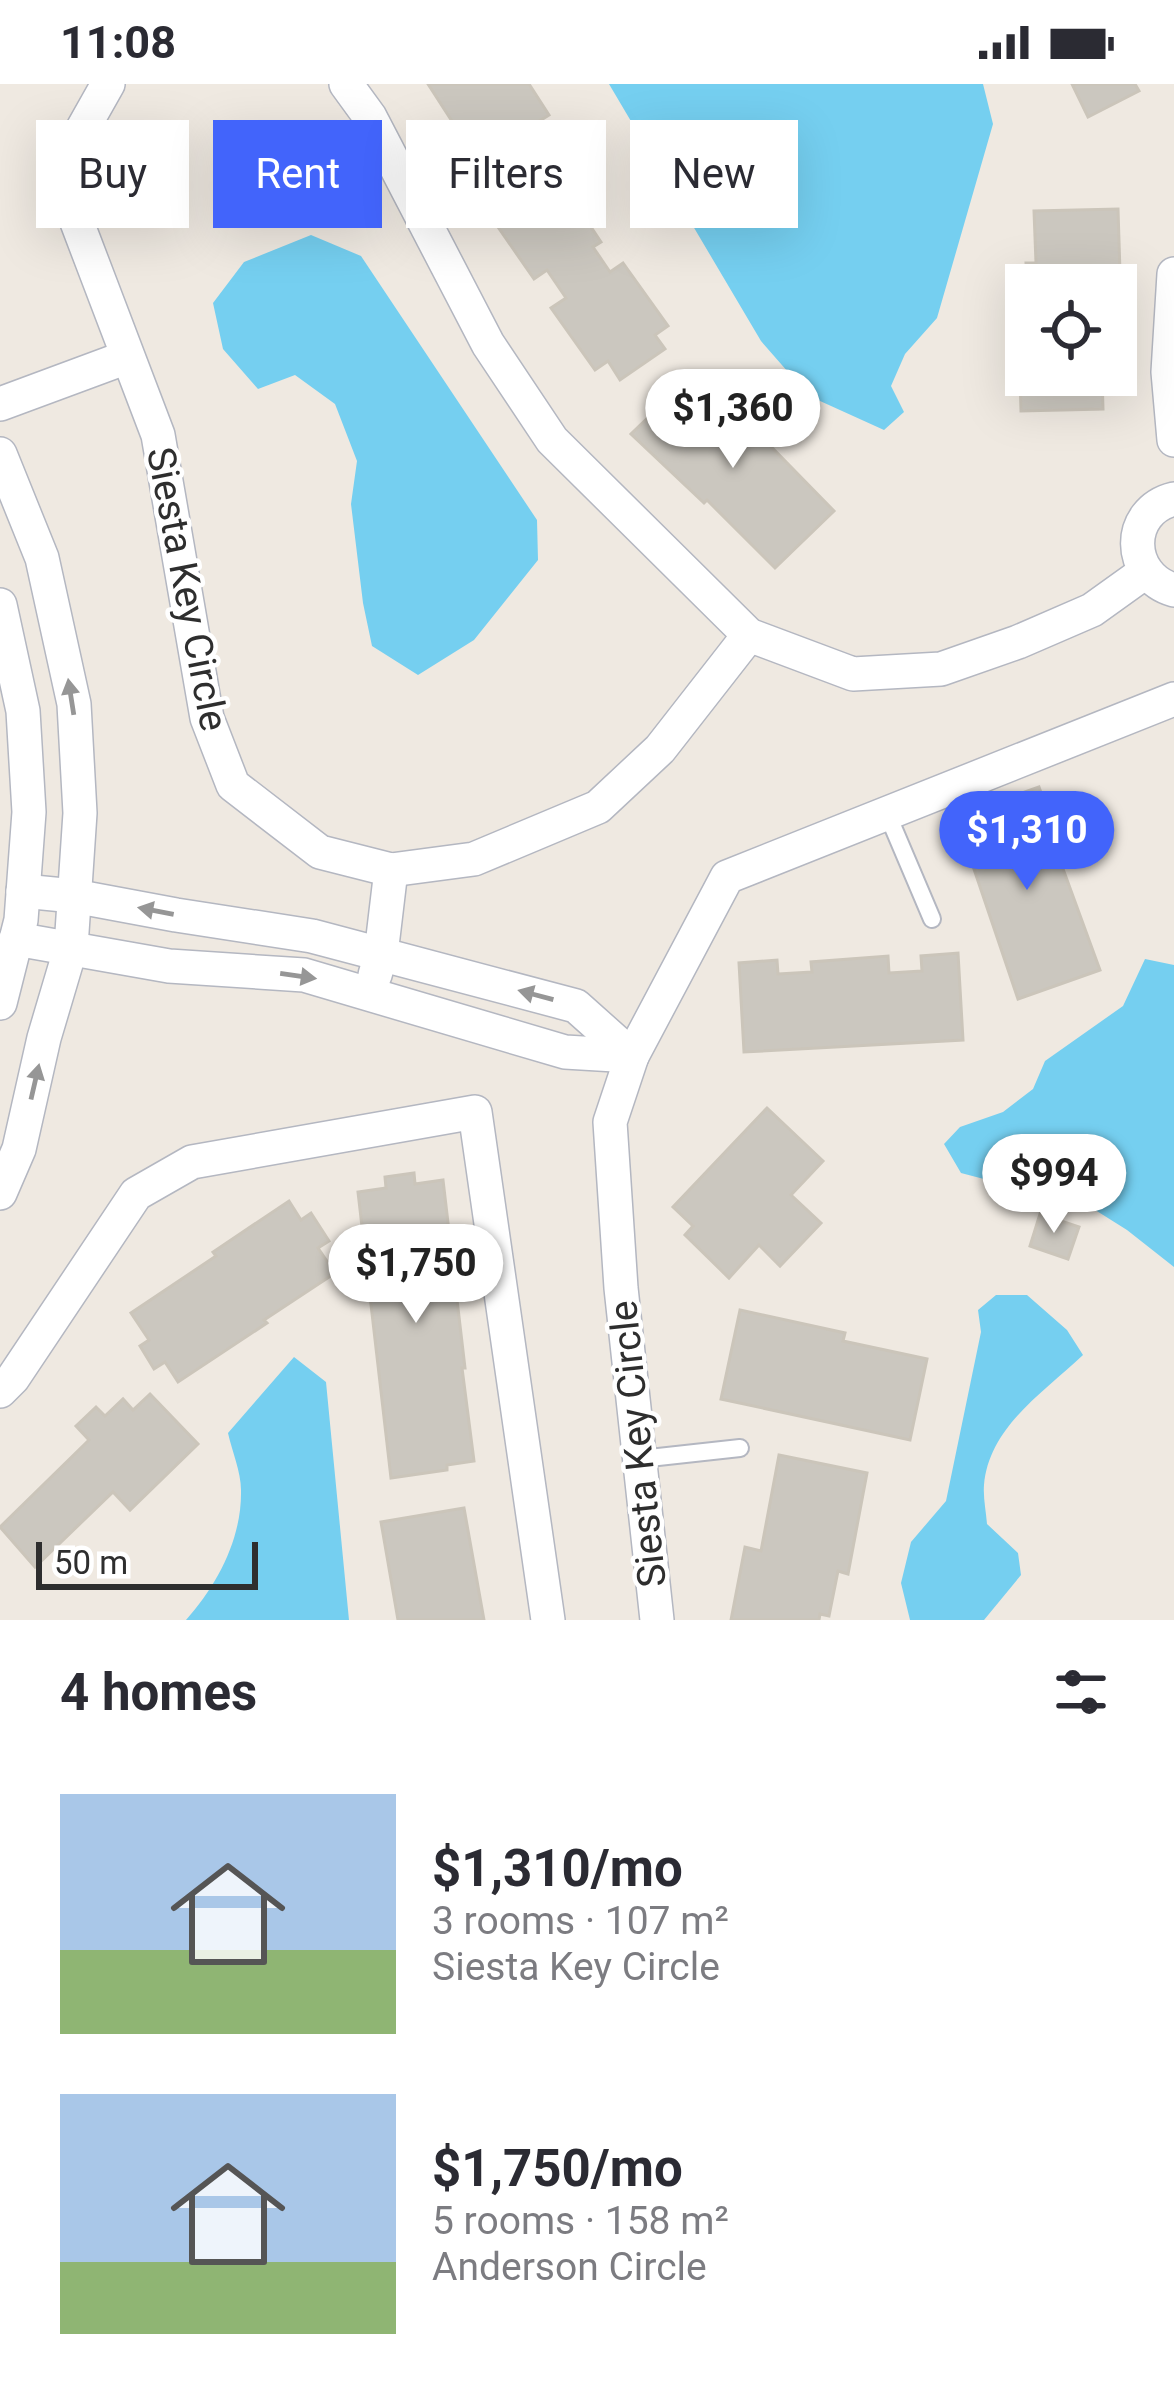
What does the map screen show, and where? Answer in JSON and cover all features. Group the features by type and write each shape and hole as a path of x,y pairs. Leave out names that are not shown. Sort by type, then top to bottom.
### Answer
{"street":[{"name":"Siesta Key Circle","path":"108,84 73,146 75,217 158,435 207,718 233,785 320,852 391,870 474,859 598,807 660,749 749,635"},
{"path":"346,84 370,117 488,344 552,440 749,635 853,674 941,668 1018,642 1160,581 1138,559 1138,531 1154,508 1174,499"},
{"path":"1174,274 1168,372 1174,440"},
{"path":"0,404 127,357"},
{"path":"0,454 42,558 74,704 80,813 71,946 19,1149 0,1193"},
{"path":"0,605 23,711 29,812 16,938 0,1003"},
{"name":"Siesta Key Circle","path":"657,1620 621,1288 610,1122 632,1056 727,877 1174,699"},
{"path":"371,993 381,954 391,870"},
{"path":"23,891 312,936 576,1006 632,1056"},
{"path":"16,938 169,965 304,976 565,1052 632,1056"},
{"path":"4,1379 136,1194 191,1162 476,1112 548,1620"}],"lane":[{"path":"887,813 932,919"},
{"path":"640,1459 740,1448"}],"water":[{"path":"609,84 983,84 993,124 937,318 905,354 891,386 904,412 884,430 809,396 761,341 694,228 798,228 798,120 630,120"},
{"path":"311,235 361,256 537,520 538,560 474,640 418,675 372,646 351,504 357,461 335,404 295,375 258,389 223,349 213,303 244,262"},
{"path":"1145,959 1174,965 1174,1267 1092,1208 1042,1185 999,1183 961,1173 944,1144 960,1127 1003,1112 1033,1089 1045,1061 1123,1006"},
{"path":"996,1295 1027,1295 1067,1330 1083,1355 1007,1428 988,1464 987,1524 1018,1553 1021,1575 984,1620 910,1620 901,1583 911,1542 946,1501 981,1332 978,1310"},
{"path":"294,1357 326,1382 349,1620 186,1620 218,1576 237,1526 241,1483 228,1433"}],"building":[{"path":"428,84 529,84 549,115 541,120 451,120"},
{"path":"1072,84 1135,84 1139,91 1088,117"},
{"path":"1118,209 1120,264 1026,264 1036,263 1034,211"},
{"path":"499,228 592,228 601,242 593,247 610,272 623,263 668,326 655,335 665,349 620,380 608,361 595,370 551,308 566,298 547,270 534,279"},
{"path":"692,375 735,418 739,414 834,511 775,568 631,434"},
{"path":"1021,396 1103,396 1103,409 1021,411"},
{"path":"1039,787 1055,847 1100,970 1018,999 956,816"},
{"path":"958,953 963,1040 744,1052 739,963 777,960 778,974 812,972 811,962 888,956 889,973 922,971 921,956"},
{"path":"767,1108 823,1161 791,1195 821,1223 780,1266 759,1245 729,1278 685,1235 693,1226 673,1207"},
{"path":"414,1173 415,1184 443,1180 474,1461 391,1478 358,1192 386,1188 385,1177"},
{"path":"289,1201 301,1220 311,1213 329,1241 318,1248 335,1273 178,1382 165,1362 154,1369 140,1346 149,1340 131,1313"},
{"path":"1040,1214 1079,1227 1068,1259 1030,1246"},
{"path":"740,1310 845,1333 843,1341 927,1359 910,1440 721,1399"},
{"path":"150,1394 198,1444 130,1510 113,1492 35,1567 0,1527 89,1440 76,1426 96,1407 105,1416 123,1399 133,1410"},
{"path":"779,1455 867,1473 848,1574 838,1571 829,1616 820,1614 819,1620 731,1620 745,1547 761,1551"},
{"path":"464,1508 484,1620 398,1620 381,1522"}]}
